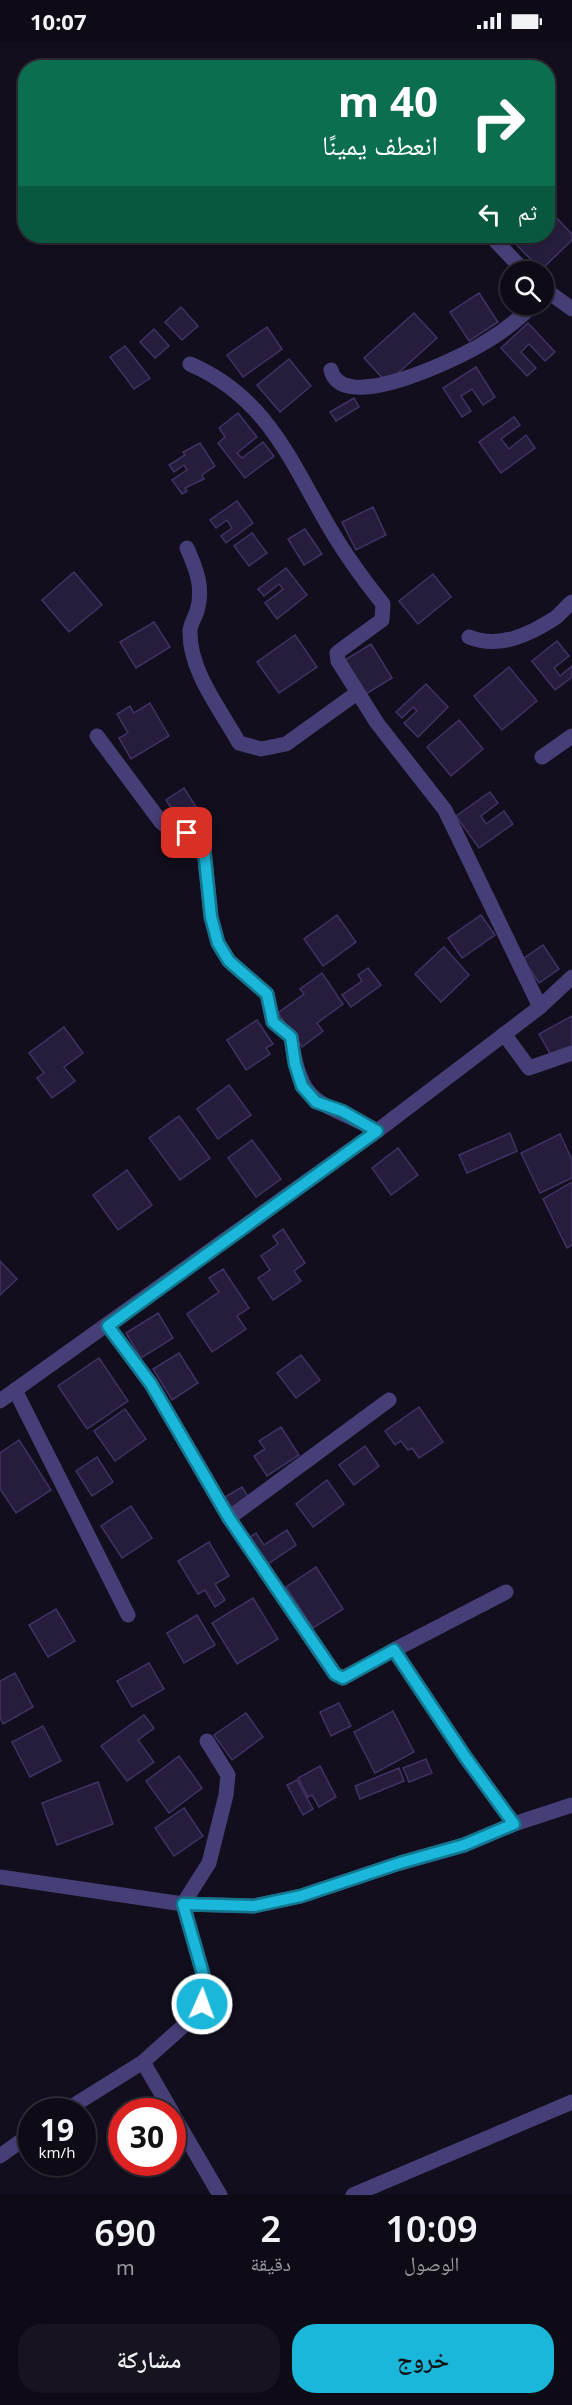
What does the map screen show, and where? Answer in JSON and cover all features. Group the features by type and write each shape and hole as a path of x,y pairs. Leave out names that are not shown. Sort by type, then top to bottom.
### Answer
{"street":[{"path":"498,243 515,261"},
{"path":"554,298 572,309"},
{"path":"331,370 333,378 339,384 352,389 408,376 466,354 502,331 521,315"},
{"path":"190,364 235,388 260,414 289,452 358,573 383,604 382,620 337,653 338,661 376,723 445,810 540,1007"},
{"path":"187,548 197,570 200,587 198,608 189,631 196,666 239,743 261,749 286,744 357,693"},
{"path":"469,637 480,641 506,641 525,635 556,618 572,602"},
{"path":"97,736 160,822 170,829 196,838 204,849 211,917 218,943 229,961 267,994 273,1022 291,1037 295,1064 302,1086 316,1102 342,1111 377,1131"},
{"path":"542,757 572,736"},
{"path":"0,1401 108,1326 377,1131 540,1007 572,977"},
{"path":"504,1034 529,1068 572,1053"},
{"path":"108,1326 151,1384 229,1518 335,1674 343,1678 506,1592"},
{"path":"15,1390 128,1615"},
{"path":"229,1518 389,1400"},
{"path":"394,1650 466,1758 514,1824"},
{"path":"85,2098 143,2062 190,2020 202,2004 205,1981 183,1904 209,1863 226,1795 228,1775 207,1741"},
{"path":"0,1877 183,1904 254,1906 301,1896 400,1863 464,1845 514,1824 572,1805"},
{"path":"143,2062 163,2098"},
{"path":"353,2195 572,2102"},
{"path":"186,2137 220,2195"},
{"path":"0,2156 18,2143"}],"building":[{"path":"555,216 572,234 572,240 550,261 532,261 515,243 555,243"},
{"path":"479,293 498,322 469,341 450,312"},
{"path":"181,307 198,326 182,340 165,322"},
{"path":"414,313 437,338 387,383 364,358"},
{"path":"528,323 555,352 545,361 529,344 521,352 536,368 527,376 501,348"},
{"path":"267,327 282,349 243,377 227,355"},
{"path":"154,329 169,346 155,358 140,342"},
{"path":"125,346 150,378 134,389 110,357"},
{"path":"289,359 311,386 280,412 257,385"},
{"path":"476,367 495,397 483,405 472,389 461,396 471,411 462,417 443,388"},
{"path":"354,398 359,407 336,421 330,412"},
{"path":"238,413 257,437 237,453 242,458 263,442 274,456 245,478 218,443 225,437 219,428"},
{"path":"514,417 520,425 501,439 509,449 526,435 535,448 501,473 479,442"},
{"path":"200,443 215,466 202,475 204,479 185,488 187,491 182,494 172,480 187,470 184,465 174,472 169,465 185,455 183,452"},
{"path":"237,501 253,523 226,543 221,536 232,528 227,520 216,528 210,520"},
{"path":"373,507 386,535 356,550 342,522"},
{"path":"305,529 322,554 304,565 288,539"},
{"path":"252,533 267,553 249,566 234,546"},
{"path":"286,568 307,595 277,619 265,603 283,589 279,584 264,596 258,589"},
{"path":"74,572 102,605 69,632 42,600"},
{"path":"433,574 451,597 418,624 399,601"},
{"path":"154,622 170,647 136,668 120,642"},
{"path":"295,635 317,667 279,693 257,662"},
{"path":"557,641 569,656 554,668 560,676 572,666 572,677 555,690 532,661"},
{"path":"371,644 392,678 366,694 345,660"},
{"path":"509,667 537,701 502,730 474,696"},
{"path":"426,684 448,707 418,737 404,723 417,711 413,707 402,718 396,712"},
{"path":"150,703 169,736 131,759 119,738 128,733 117,714 130,706 134,713"},
{"path":"459,720 483,749 451,776 427,747"},
{"path":"184,788 198,810 180,822 166,800"},
{"path":"490,792 498,803 481,816 486,824 504,811 513,824 479,848 456,816"},
{"path":"337,915 356,942 323,966 304,939"},
{"path":"481,915 495,935 462,958 448,938"},
{"path":"543,945 559,969 539,983 523,959"},
{"path":"444,947 469,975 441,1002 415,974"},
{"path":"368,968 381,985 351,1007 342,995 362,981 358,975"},
{"path":"322,973 343,1004 317,1023 323,1031 302,1047 278,1013 304,994 300,989"},
{"path":"572,1016 572,1046 552,1057 539,1034"},
{"path":"257,1020 273,1044 266,1048 270,1054 246,1070 227,1040"},
{"path":"64,1027 83,1053 64,1067 75,1081 52,1098 37,1078 44,1073 29,1053"},
{"path":"229,1085 251,1115 218,1139 197,1109"},
{"path":"179,1116 210,1158 180,1180 149,1138"},
{"path":"510,1133 517,1151 467,1173 459,1155"},
{"path":"560,1134 572,1160 572,1178 540,1193 521,1153"},
{"path":"252,1140 281,1179 256,1197 228,1158"},
{"path":"398,1148 418,1175 391,1195 372,1168"},
{"path":"127,1170 152,1205 118,1230 93,1195"},
{"path":"572,1182 572,1245 567,1248 543,1199"},
{"path":"283,1229 305,1263 294,1271 301,1281 273,1300 258,1278 270,1270 261,1256 278,1244 273,1236"},
{"path":"0,1261 17,1279 0,1295"},
{"path":"223,1269 249,1308 237,1316 246,1329 212,1352 187,1314 219,1292 209,1278"},
{"path":"158,1313 173,1338 141,1358 126,1333"},
{"path":"179,1353 198,1383 172,1400 153,1369"},
{"path":"301,1355 320,1380 296,1398 277,1373"},
{"path":"99,1358 128,1401 87,1429 58,1386"},
{"path":"419,1407 443,1442 419,1458 412,1448 408,1450 401,1441 395,1445 385,1431"},
{"path":"125,1409 146,1439 115,1461 94,1431"},
{"path":"281,1427 299,1455 267,1476 254,1456 265,1449 259,1441"},
{"path":"19,1440 51,1490 16,1513 0,1489 0,1453"},
{"path":"365,1446 379,1466 354,1485 339,1465"},
{"path":"97,1457 113,1482 92,1496 76,1471"},
{"path":"327,1480 344,1504 313,1527 296,1504"},
{"path":"242,1487 249,1498 232,1508 225,1497"},
{"path":"131,1506 152,1538 122,1558 101,1526"},
{"path":"287,1530 296,1545 265,1566 247,1539 256,1533 264,1545"},
{"path":"209,1542 229,1576 215,1584 225,1600 215,1607 205,1590 198,1594 178,1561"},
{"path":"316,1567 343,1609 313,1628 286,1587"},
{"path":"253,1598 278,1639 237,1664 212,1623"},
{"path":"56,1609 75,1641 48,1657 29,1625"},
{"path":"197,1615 215,1645 184,1663 167,1633"},
{"path":"149,1663 164,1689 132,1707 117,1681"},
{"path":"15,1673 33,1707 3,1724 0,1717 0,1681"},
{"path":"339,1703 351,1726 331,1736 320,1712"},
{"path":"393,1711 414,1752 375,1773 354,1732"},
{"path":"246,1713 263,1737 232,1760 214,1735"},
{"path":"144,1715 154,1728 138,1740 154,1762 127,1781 101,1746"},
{"path":"43,1726 61,1761 30,1777 12,1742"},
{"path":"179,1756 202,1788 169,1813 146,1781"},
{"path":"426,1759 432,1773 409,1782 403,1768"},
{"path":"320,1766 336,1797 319,1807 312,1795 308,1797 298,1778"},
{"path":"399,1768 404,1781 360,1799 355,1786"},
{"path":"297,1780 313,1809 303,1815 287,1785"},
{"path":"98,1782 113,1824 57,1845 42,1803"},
{"path":"184,1808 203,1836 174,1856 155,1828"}],"route":[{"path":"187,833 196,838 204,849 207,860 206,873 211,917 218,943 229,961 267,994 273,1022 291,1037 295,1064 302,1086 316,1102 342,1111 377,1131 108,1326 151,1384 229,1518 335,1674 343,1678 394,1650 466,1758 514,1824 464,1845 400,1863 301,1896 254,1906 183,1904 205,1981 202,2004"}]}
